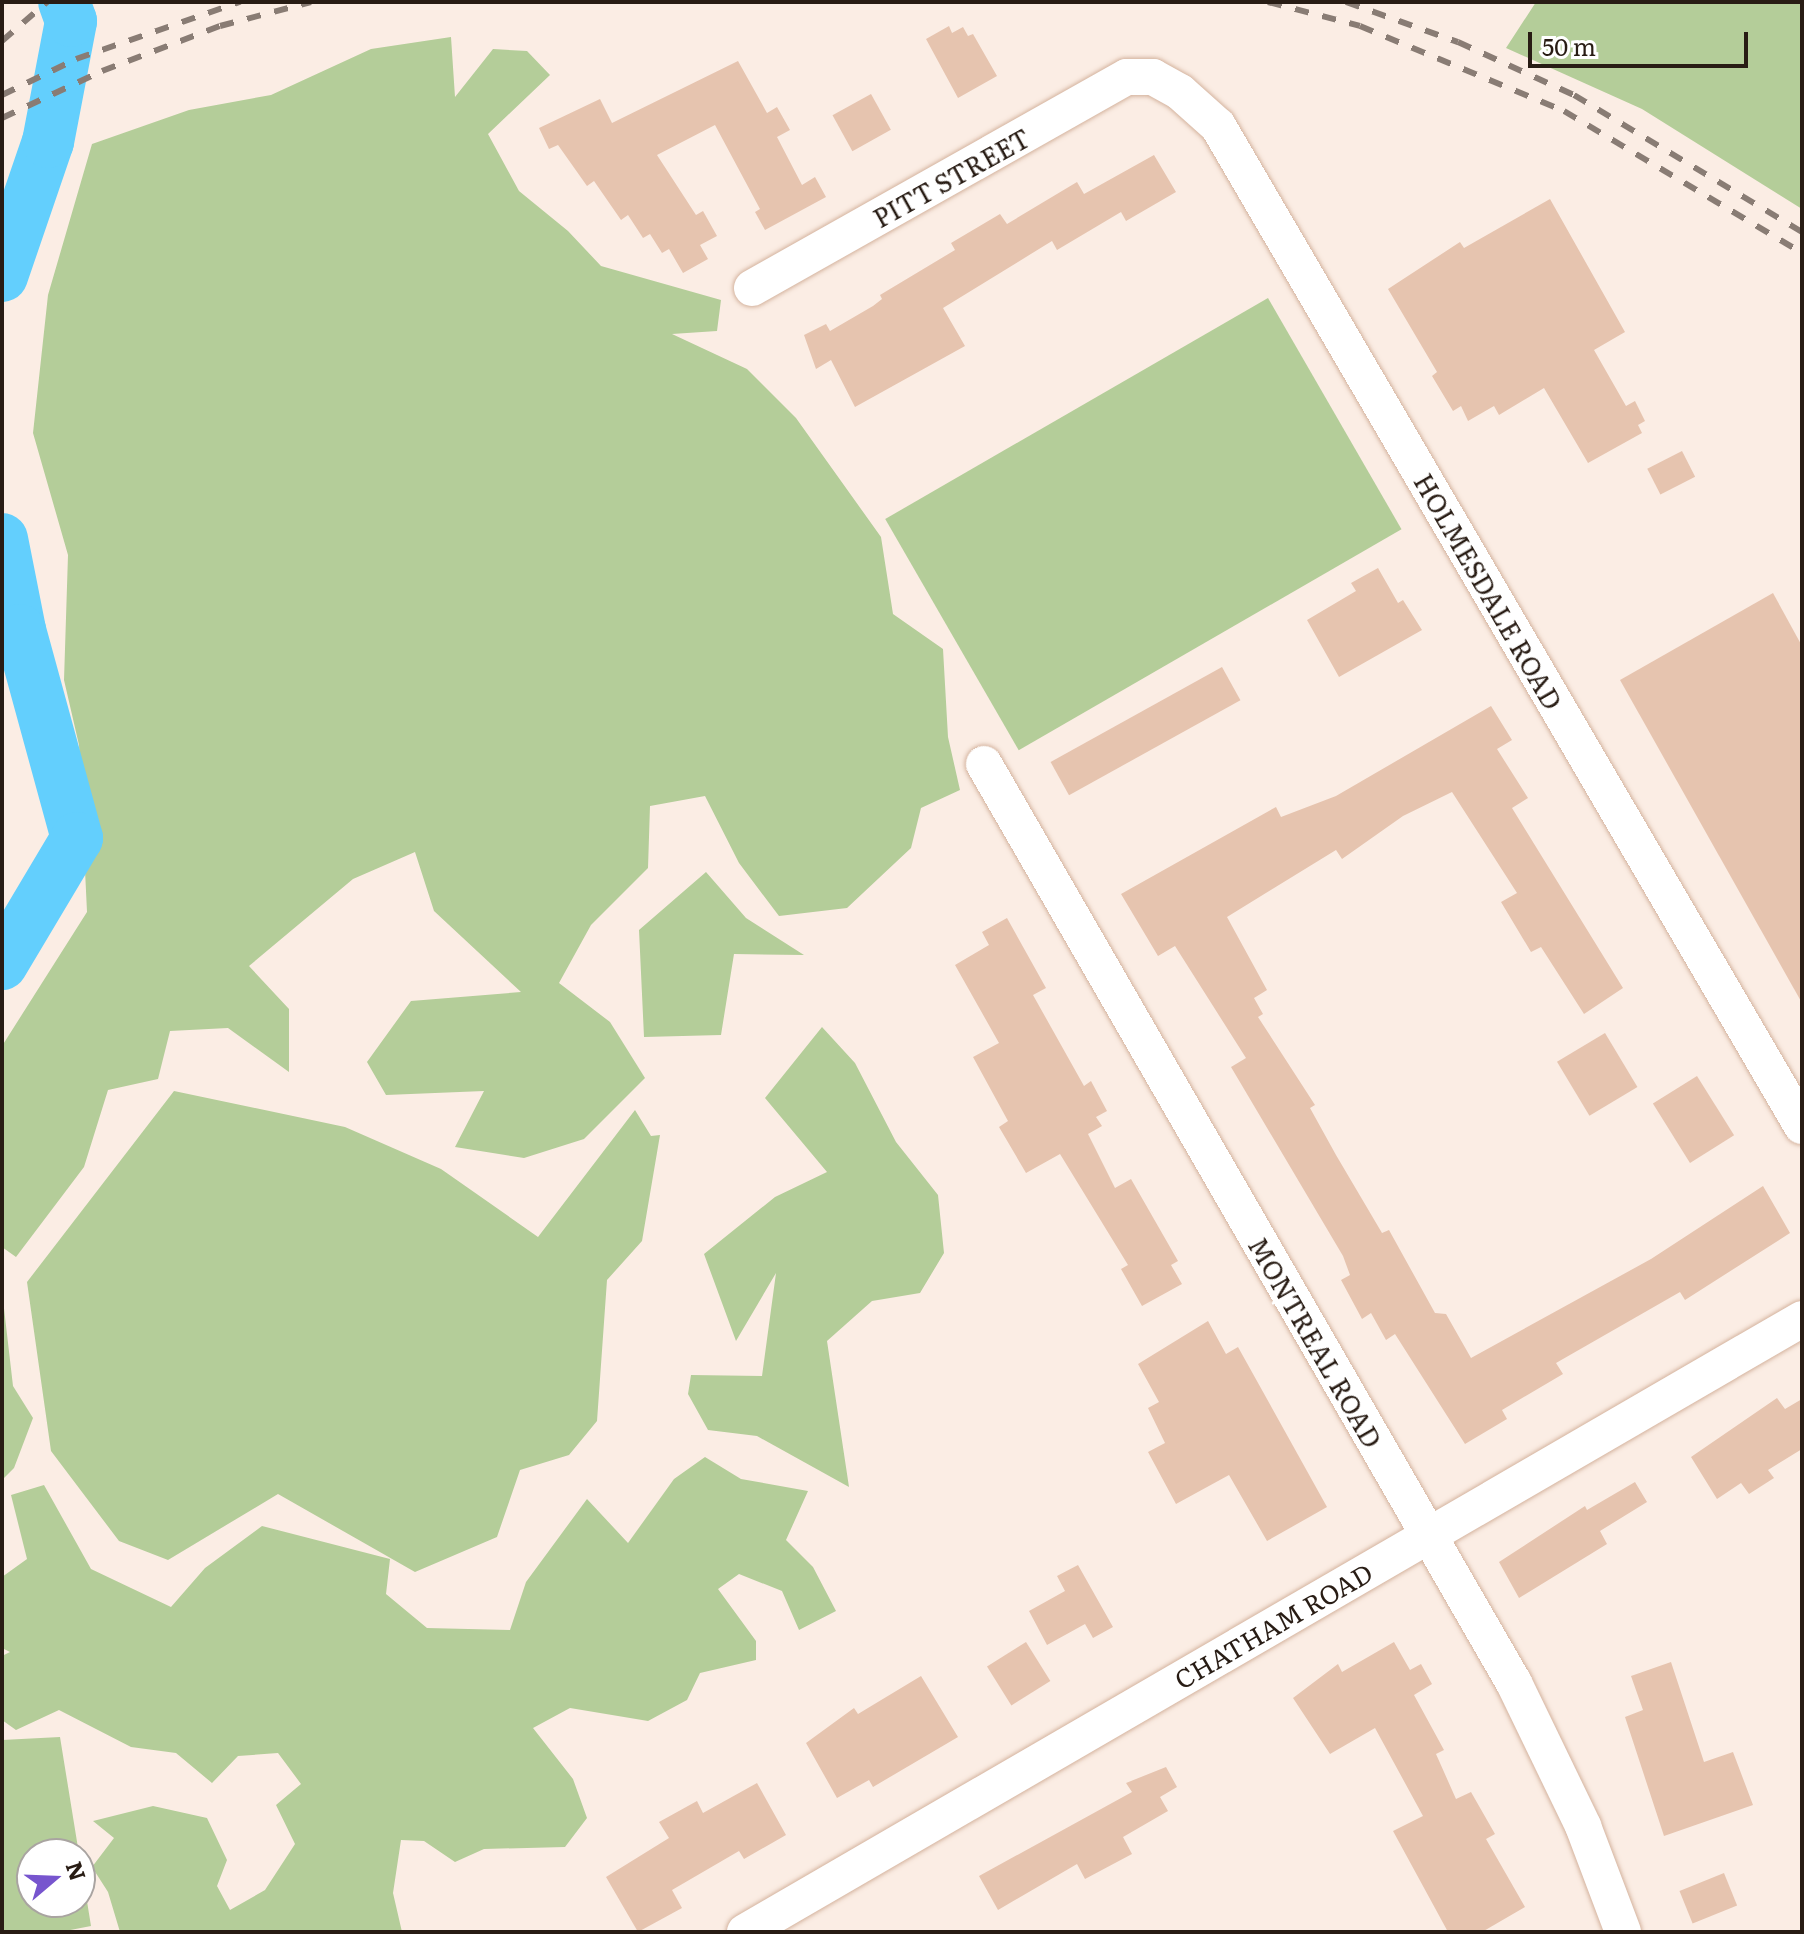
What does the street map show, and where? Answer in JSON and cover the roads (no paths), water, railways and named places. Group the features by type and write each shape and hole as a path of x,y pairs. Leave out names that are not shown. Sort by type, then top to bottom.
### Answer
{"street":[{"name":"PITT STREET","path":"752,288 1127,77 1153,77"},
{"name":"HOLMESDALE ROAD","path":"1153,77 1180,92 1218,126 1802,1126"},
{"name":"MONTREAL ROAD","path":"984,764 1549,1747 1623,1932"},
{"name":"CHATHAM ROAD","path":"745,1932 1802,1319"}],"waterway":[{"path":"2,276 48,142 71,21 64,2"},
{"path":"2,539 20,630 77,838 2,964"}],"railway":[{"path":"2,41 47,2"},
{"path":"2,95 76,59 240,2"},
{"path":"2,118 102,71 220,26 311,2"},
{"path":"1268,2 1360,26 1564,111 1802,253"},
{"path":"1346,2 1458,42 1574,95 1802,232"}]}
